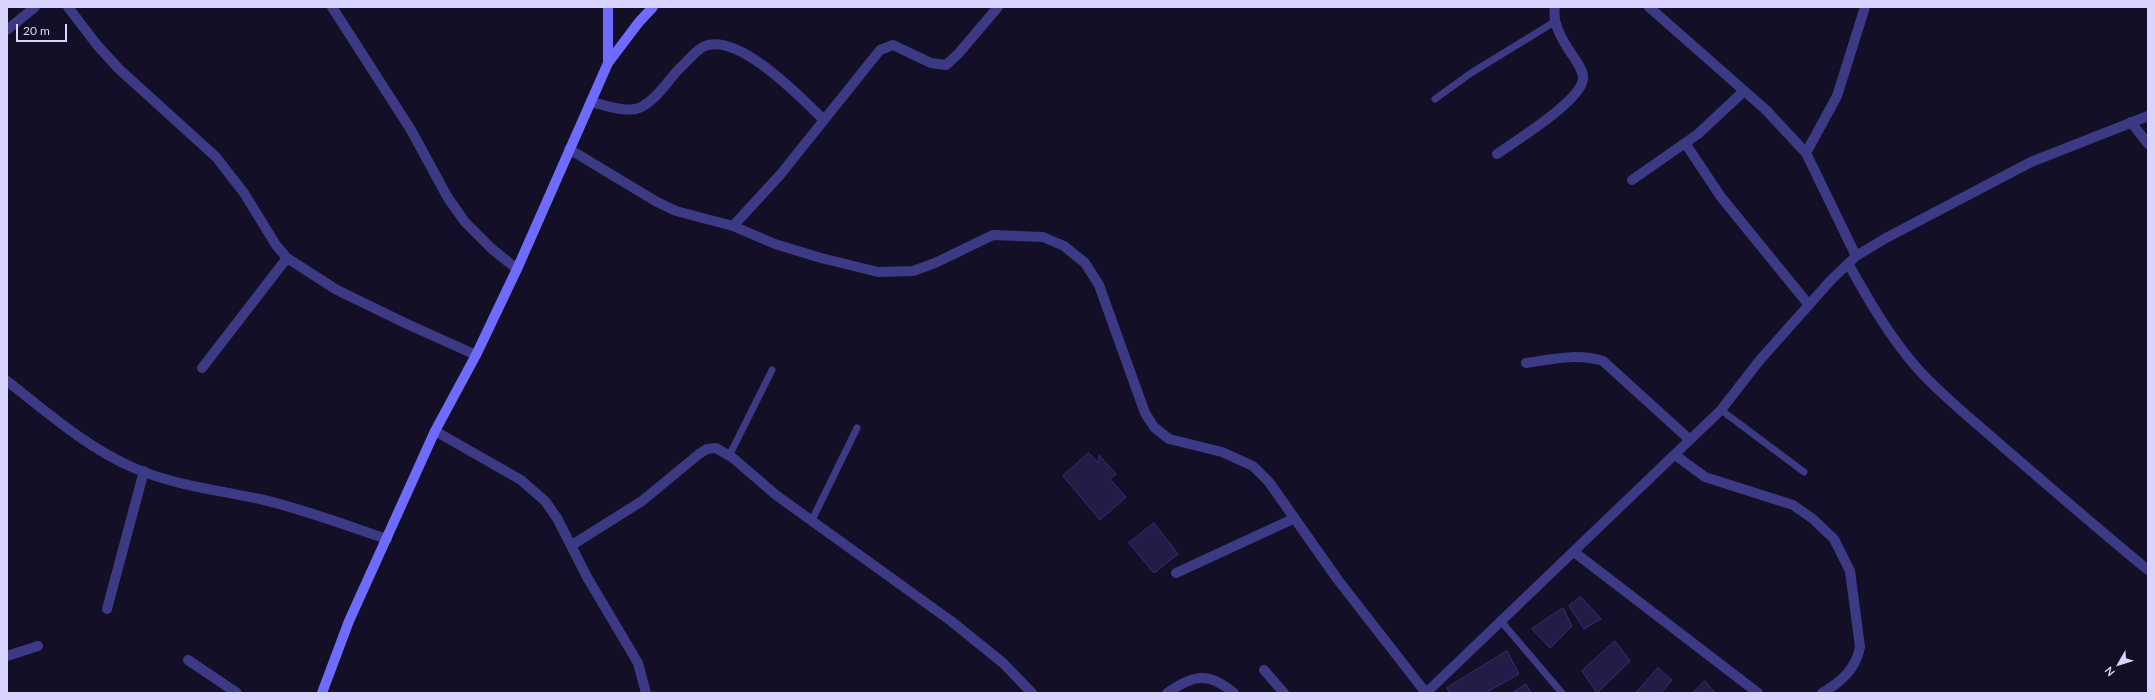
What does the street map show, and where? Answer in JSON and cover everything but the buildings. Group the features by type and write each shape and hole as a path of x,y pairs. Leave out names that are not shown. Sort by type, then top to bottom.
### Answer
{"main road":[{"path":"608,7 608,63"},
{"path":"322,693 349,621 435,431 476,355 517,269 608,63 639,22 653,7"}],"street":[{"path":"7,30 35,7"},
{"path":"68,7 97,45 119,69 216,157 244,193 276,245 287,258 337,290 476,355"},
{"path":"332,7 411,130 452,204 476,235 517,269"},
{"path":"733,226 780,175 823,119 880,50 893,45 931,63 946,65 958,54 998,7"},
{"path":"1497,154 1563,107 1579,89 1583,79 1579,66 1563,42 1556,21 1555,7"},
{"path":"1649,7 1766,110 1806,153 1856,256"},
{"path":"1806,153 1836,96 1865,7"},
{"path":"591,102 631,110 639,108 648,103 680,68 703,47 720,44 768,68 823,119"},
{"path":"1632,180 1685,143 1716,118 1744,91"},
{"path":"569,149 657,202 676,211 733,226 775,244 878,272 913,271 935,263 993,235 1043,237 1064,246 1085,263 1100,284 1145,413 1154,427 1169,439 1222,452 1253,466 1269,482 1293,519 1338,580 1426,693 1500,620 1574,552 1720,410 1759,361 1831,280 1849,265 1856,256 1886,238 2031,162 2148,116"},
{"path":"2131,122 2148,144"},
{"path":"1685,143 1725,203 1809,305"},
{"path":"202,368 287,258"},
{"path":"1849,265 1880,318 1918,369 1951,401 2094,526 2148,570"},
{"path":"1526,363 1571,356 1587,356 1603,361 1690,440"},
{"path":"7,381 91,445 134,468 175,481 262,499 328,519 386,539"},
{"path":"435,431 521,480 544,501 557,518 587,576 638,663 646,693"},
{"path":"572,545 642,501 699,454 707,449 716,448 729,456 776,495 951,621 1003,663 1028,691"},
{"path":"1675,455 1705,477 1794,505 1834,539 1850,571 1860,647 1858,658 1850,670 1836,685 1822,693"},
{"path":"107,609 144,471"},
{"path":"1176,573 1293,519"},
{"path":"1574,552 1746,686 1758,693"},
{"path":"7,656 38,646"},
{"path":"188,660 237,693"},
{"path":"1264,670 1284,693"},
{"path":"1167,693 1182,682 1200,677 1214,680 1234,693"}],"lane":[{"path":"1435,99 1471,72 1556,21"},
{"path":"729,456 772,370"},
{"path":"1720,410 1804,472"},
{"path":"812,520 857,428"},
{"path":"1500,620 1562,693"}]}
